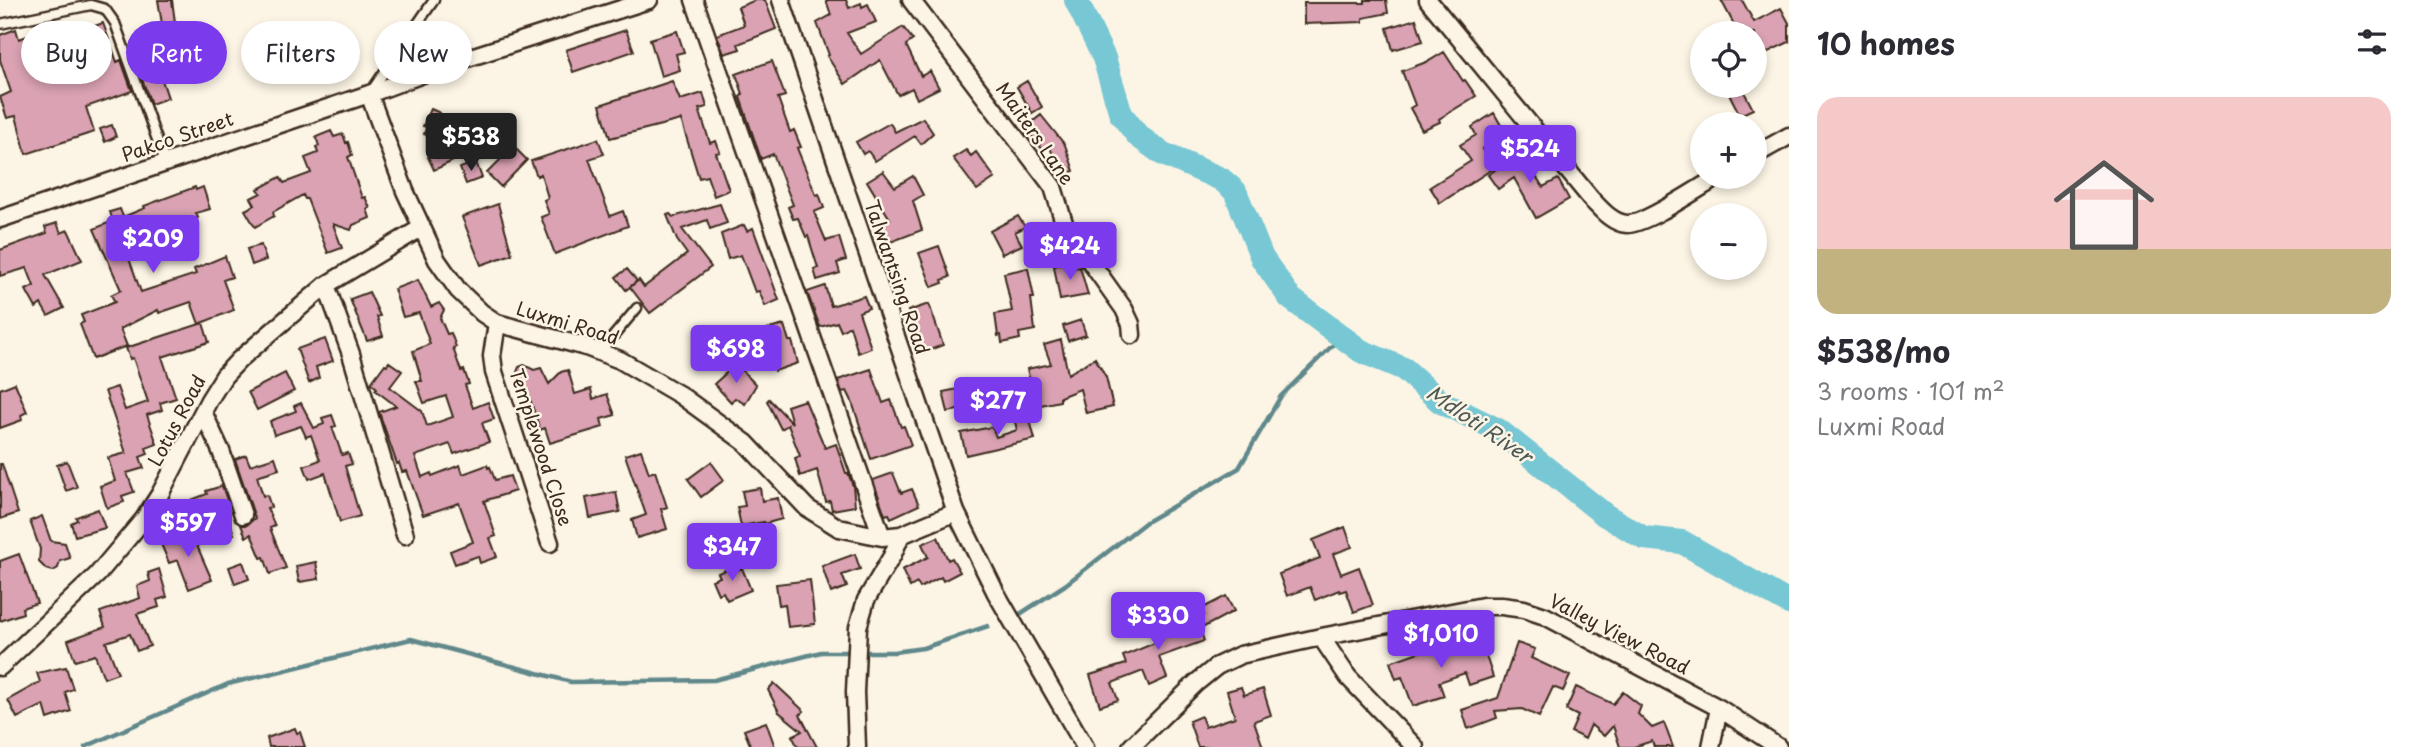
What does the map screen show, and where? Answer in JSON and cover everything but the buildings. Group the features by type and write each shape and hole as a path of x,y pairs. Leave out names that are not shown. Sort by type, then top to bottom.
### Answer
{"street":[{"name":"Pakco Street","path":"0,219 369,94 455,62 649,0"},
{"path":"694,0 882,537"},
{"name":"Talwantsing Road","path":"781,0 956,512 996,593 1085,747"},
{"name":"Maiters Lane","path":"911,0 1053,187 1065,226 1124,309 1131,324 1132,335"},
{"path":"1428,0 1606,214 1616,221 1633,224 1697,189"},
{"name":"Luxmi Road","path":"369,94 421,228 437,260 458,290 496,323 600,352 620,360 668,388 717,420 763,460 807,508 839,528 882,537 901,535 956,512"},
{"path":"1767,148 1789,136"},
{"name":"Lotus Road","path":"0,667 57,615 121,548 160,494 224,376 239,360 326,285 421,228"},
{"path":"326,285 351,354 405,535"},
{"name":"Templewood Close","path":"496,323 492,356 495,372 550,543"},
{"path":"203,412 221,451 243,515"},
{"path":"856,747 858,627 866,600 901,535"},
{"name":"Valley View Road","path":"1131,747 1196,683 1217,666 1240,655 1483,606 1524,609 1545,616 1719,708 1778,747"},
{"path":"1321,637 1348,677 1415,747"},
{"path":"1711,747 1719,708"}],"lane":[{"path":"369,94 434,0"},
{"path":"0,24 91,5 105,9 116,23 165,162"},
{"path":"600,352 638,308"}],"waterway":[{"name":"Mdloti River","path":"1076,0 1104,58 1121,114 1138,136 1163,154 1221,179 1235,191 1262,258 1290,298 1361,351 1404,369 1441,402 1498,430 1605,515 1644,538 1682,542 1789,603"},
{"path":"1017,616 1065,585 1146,522 1239,468 1281,396 1342,336"},
{"path":"85,747 228,684 411,639 571,682 714,680 821,652 894,652 923,648 988,626"}]}
